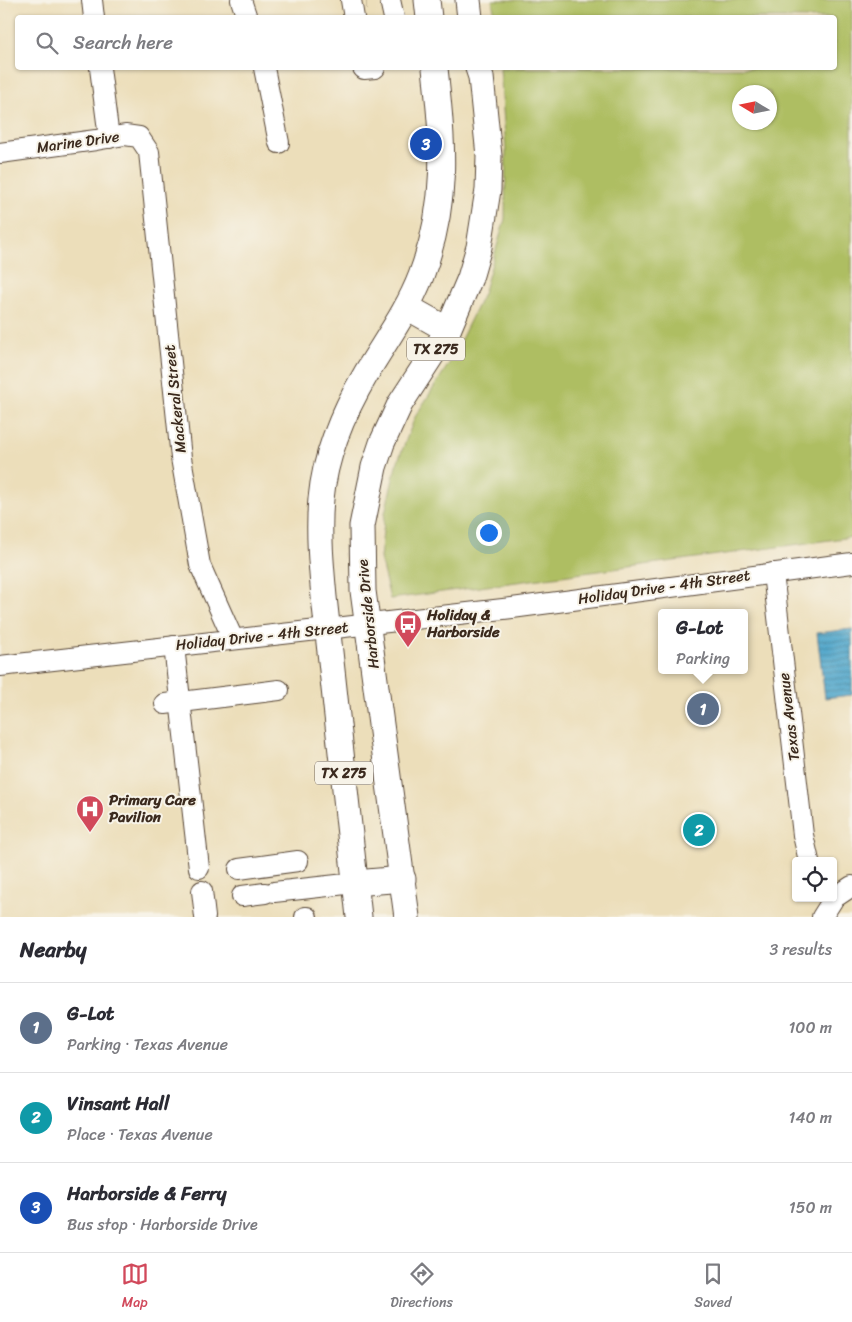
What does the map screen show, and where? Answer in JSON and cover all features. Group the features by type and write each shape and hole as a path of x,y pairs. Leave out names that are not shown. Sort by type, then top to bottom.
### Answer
{"main road":[{"path":"427,0 429,15"},
{"path":"468,0 470,15"},
{"name":"TX 275","path":"359,917 321,559 321,498 327,467 342,421 354,395 407,307 421,277 431,246 441,199 443,150 434,70"},
{"name":"Harborside Drive","path":"407,917 363,591 362,526 374,467 382,444 400,404 448,330 470,278 482,228 488,190 489,156 479,70"},
{"path":"407,307 448,330"},
{"path":"355,883 403,879"}],"street":[{"path":"92,0 94,15"},
{"path":"242,0 246,15"},
{"path":"390,0 393,15"},
{"path":"100,70 109,138"},
{"path":"264,70 279,143"},
{"name":"Marine Drive","path":"0,153 125,135 139,137 149,152"},
{"name":"Mackeral Street","path":"149,152 181,458 200,565 233,639"},
{"name":"Holiday Drive - 4th Street","path":"0,666 512,608 852,563"},
{"name":"Texas Avenue","path":"773,573 802,835 807,857"},
{"path":"174,646 173,703 199,868"},
{"path":"0,660 0,666"},
{"path":"173,703 279,690"},
{"path":"239,869 298,861"},
{"path":"242,896 355,883"},
{"path":"837,896 852,886"},
{"path":"202,891 204,917"},
{"path":"822,917 831,902"}],"green space":[{"path":"492,0 852,0 852,537 390,599 380,558 385,513 396,466 415,417 450,362 483,294 505,219 506,151 500,70 837,70 837,15 495,15"}],"water":[{"path":"852,629 852,695 825,698 817,633"}],"place":[{"name":"Harborside & Ferry","path":"426,144"},
{"name":"Holiday & Harborside","path":"408,648"},
{"name":"G-Lot","path":"703,709"},
{"name":"Vinsant Hall","path":"699,830"},
{"name":"Primary Care Pavilion","path":"90,833"}]}
